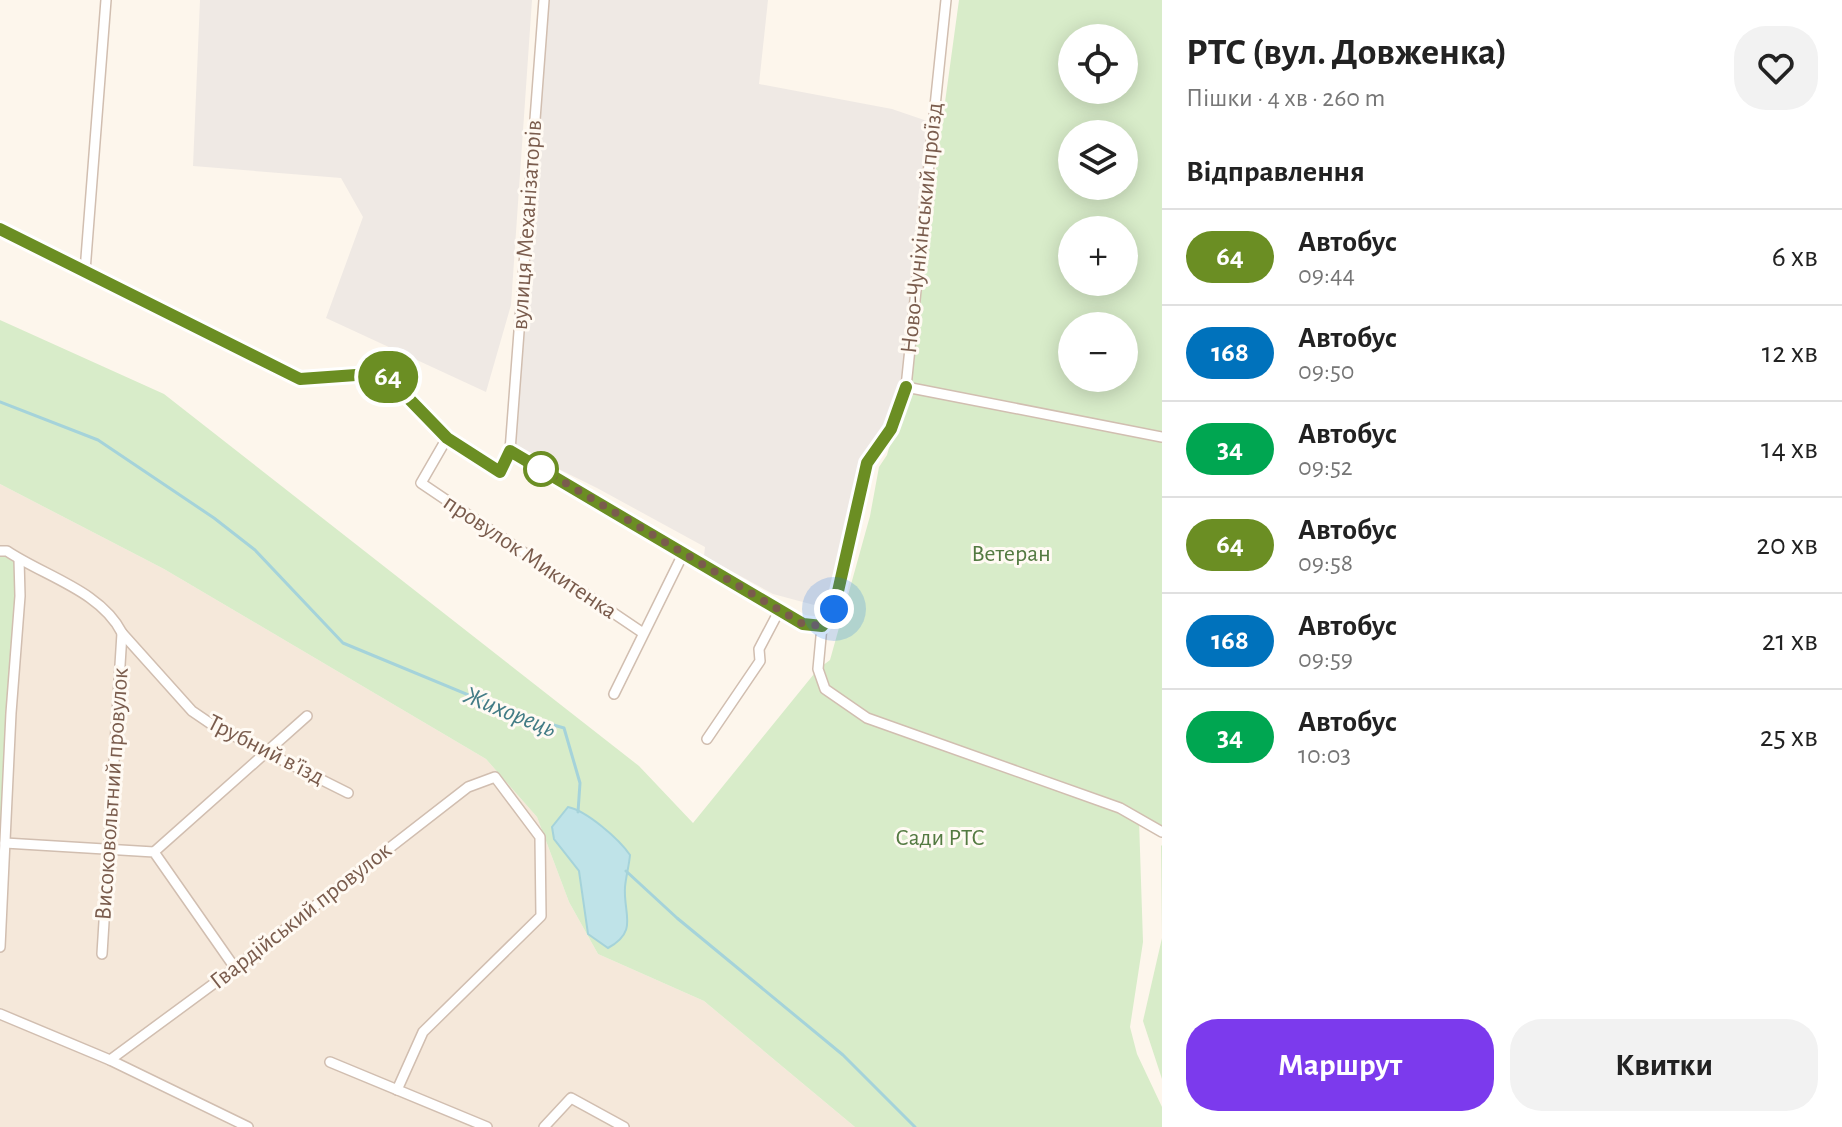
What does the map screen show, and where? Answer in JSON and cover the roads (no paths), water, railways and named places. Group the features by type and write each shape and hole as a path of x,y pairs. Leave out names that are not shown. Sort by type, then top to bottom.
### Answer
{"street":[{"path":"85,271 106,0"},
{"name":"вулиця Механізаторів","path":"510,451 544,0"},
{"name":"Ново-Чуніхінський проїзд","path":"946,0 906,387 1162,437"},
{"path":"0,229 300,379 384,373 447,438 500,472 510,451 779,611 803,624 822,626"},
{"path":"906,387 891,429 867,463 834,609 822,626 818,669 825,689 867,718 1120,808 1162,832"},
{"name":"провулок Микитенка","path":"447,438 421,483 643,633"},
{"name":"Трубний в’їзд","path":"0,551 7,551 68,584 103,608 192,711 214,726 348,793"},
{"path":"614,694 683,554"},
{"path":"0,947 20,596 19,559"},
{"path":"707,739 760,661 759,649 779,611"},
{"name":"Високовольтний провулок","path":"102,954 122,633"},
{"path":"5,843 154,852 307,716"},
{"name":"Гвардійський провулок","path":"110,1060 235,968 468,787 495,777 540,837 541,916 423,1032 397,1090"},
{"path":"154,852 235,968"},
{"path":"0,1014 110,1060 248,1127"},
{"path":"330,1062 487,1127"},
{"path":"544,1127 571,1098 624,1127"}],"water":[{"path":"568,807 602,826 630,855 625,887 626,928 618,942 608,948 588,934 579,871 554,839 552,827"}],"waterway":[{"name":"Жихорець","path":"0,402 98,440 214,518 255,550 343,643 512,713 564,728 580,783 578,812"},
{"name":"Жихорець","path":"626,871 677,918 843,1055 915,1127"}],"park label":[{"name":"Ветеран","path":"1011,554"},
{"name":"Сади РТС","path":"940,838"}]}
